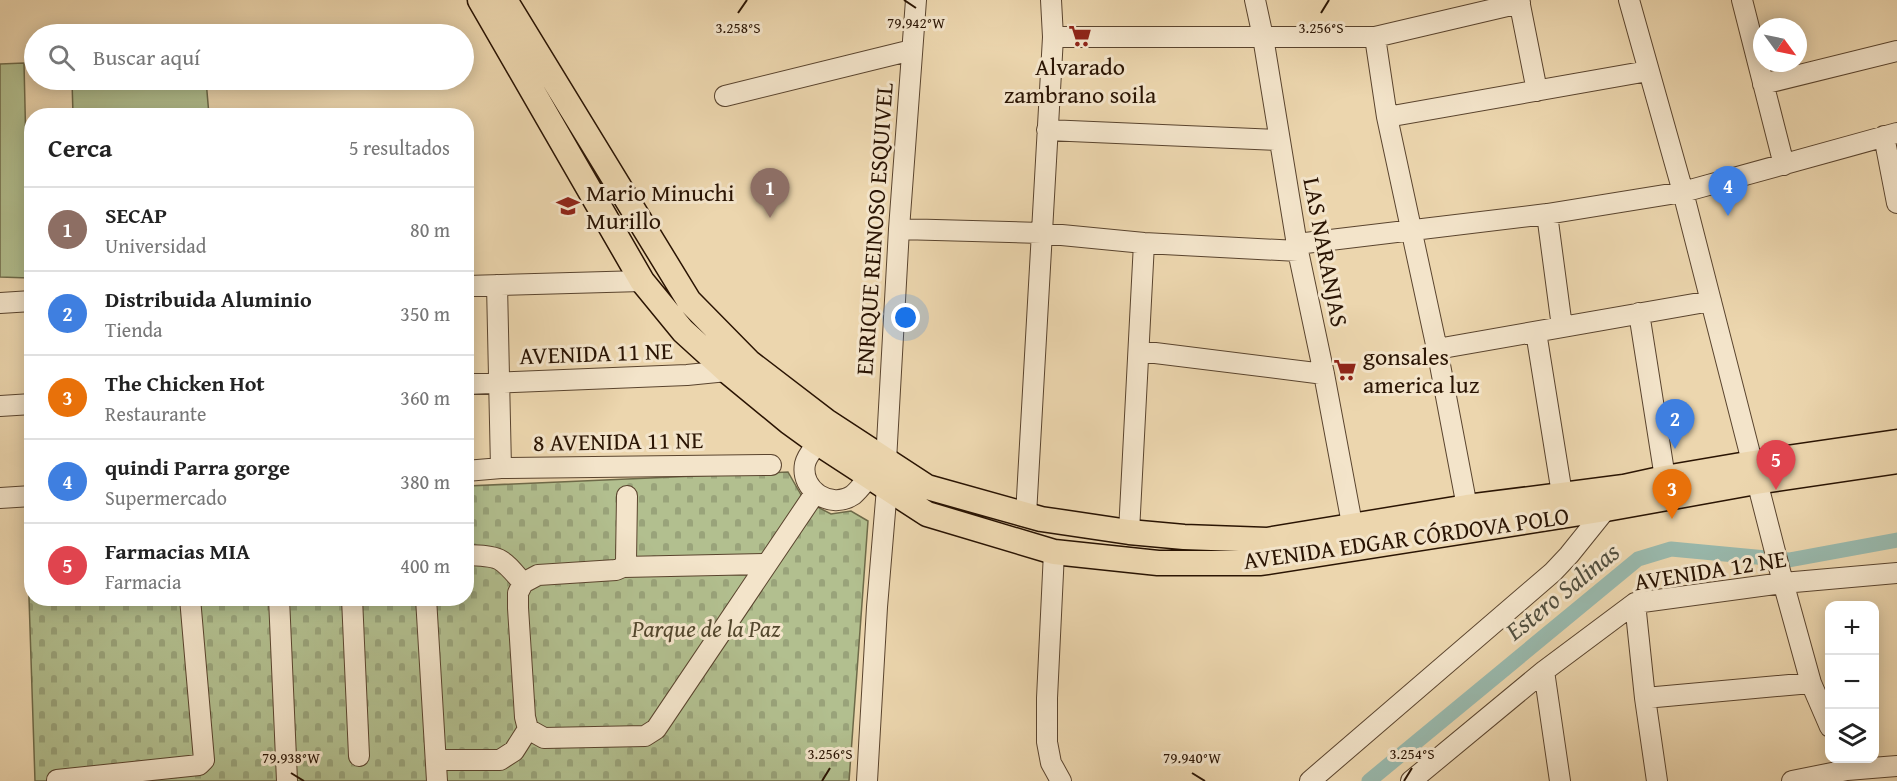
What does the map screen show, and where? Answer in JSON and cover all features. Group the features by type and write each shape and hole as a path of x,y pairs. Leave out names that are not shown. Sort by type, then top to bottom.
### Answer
{"main road":[{"name":"AVENIDA EDGAR CÓRDOVA POLO","path":"480,0 642,281 683,330 727,370 818,443 880,475 1026,515 1129,532 1184,537 1267,540 1354,537 1606,509 1897,442"},
{"name":"AVENIDA EDGAR CÓRDOVA POLO","path":"505,0 689,301 749,362 826,421 880,475 927,514 1054,552 1158,563 1261,563 1467,507 1624,488 1665,478 1897,461"}],"street":[{"name":"ENRIQUE REINOSO ESQUIVEL","path":"867,781 877,607 880,475 916,0"},
{"path":"1026,515 1053,37 1051,0"},
{"name":"LAS NARANJAS","path":"1255,0 1297,247 1324,374 1354,537"},
{"path":"1629,0 1683,192 1811,683 1825,715"},
{"path":"1742,0 1784,165"},
{"path":"1053,37 1374,38 1520,1 1537,91"},
{"path":"1374,38 1387,117 1437,349 1467,507"},
{"path":"725,96 912,50"},
{"path":"1763,84 1897,51"},
{"path":"1387,117 1648,70"},
{"path":"1047,130 1280,140"},
{"path":"898,229 1041,233 1144,243 1297,247 1411,229 1547,214 1683,192 1891,135 1897,202"},
{"path":"1547,214 1562,327"},
{"path":"1129,532 1144,243"},
{"path":"474,286 642,281"},
{"path":"497,285 501,468"},
{"path":"1437,349 1711,301"},
{"path":"0,303 24,302"},
{"path":"1639,313 1665,478"},
{"path":"1536,332 1562,494"},
{"path":"1139,351 1324,374"},
{"name":"AVENIDA 11 NE","path":"474,384 687,375 727,370"},
{"path":"0,406 24,404"},
{"path":"818,443 809,454 805,470 810,486 815,493 824,498 843,499 880,475"},
{"name":"8 AVENIDA 11 NE","path":"474,470 501,468 771,465"},
{"path":"1310,781 1553,572 1624,488"},
{"path":"528,729 544,738 645,736 651,733 815,493"},
{"path":"0,498 24,496"},
{"path":"623,567 626,561 627,496"},
{"path":"1054,552 1047,742 1052,763 1061,781"},
{"path":"474,555 491,555 500,558 524,583"},
{"path":"436,760 500,760 514,751 528,729 525,717 518,608 518,593 524,583 538,575 616,570 623,567 767,564"},
{"name":"AVENIDA 12 NE","path":"1412,781 1544,671 1635,603 1782,577 1897,573"},
{"path":"1635,603 1657,781"},
{"path":"57,780 199,765 204,760 191,606"},
{"path":"279,606 287,781"},
{"path":"352,606 359,756"},
{"path":"426,606 437,781"},
{"path":"1544,671 1560,781"},
{"path":"1645,698 1811,683"},
{"path":"1792,781 1846,770 1897,766"}],"green space":[{"path":"24,63 24,278 0,277 0,64"},
{"path":"72,90 207,90 208,108 73,108"},
{"name":"Parque de la Paz","path":"788,472 804,500 831,514 851,511 868,521 849,781 35,781 29,606 474,606 474,486"}],"waterway":[{"name":"Estero Salinas","path":"1369,781 1638,559 1671,549 1789,560 1897,540"}],"place":[{"name":"Alvarado zambrano soila","path":"1080,36"},
{"name":"Mario Minuchi Murillo","path":"568,206"},
{"name":"quindi Parra gorge","path":"1728,216"},
{"name":"SECAP","path":"770,218"},
{"name":"gonsales america luz","path":"1345,370"},
{"name":"Distribuida Aluminio","path":"1675,449"},
{"name":"Farmacias MIA","path":"1776,490"},
{"name":"The Chicken Hot","path":"1672,519"}]}
